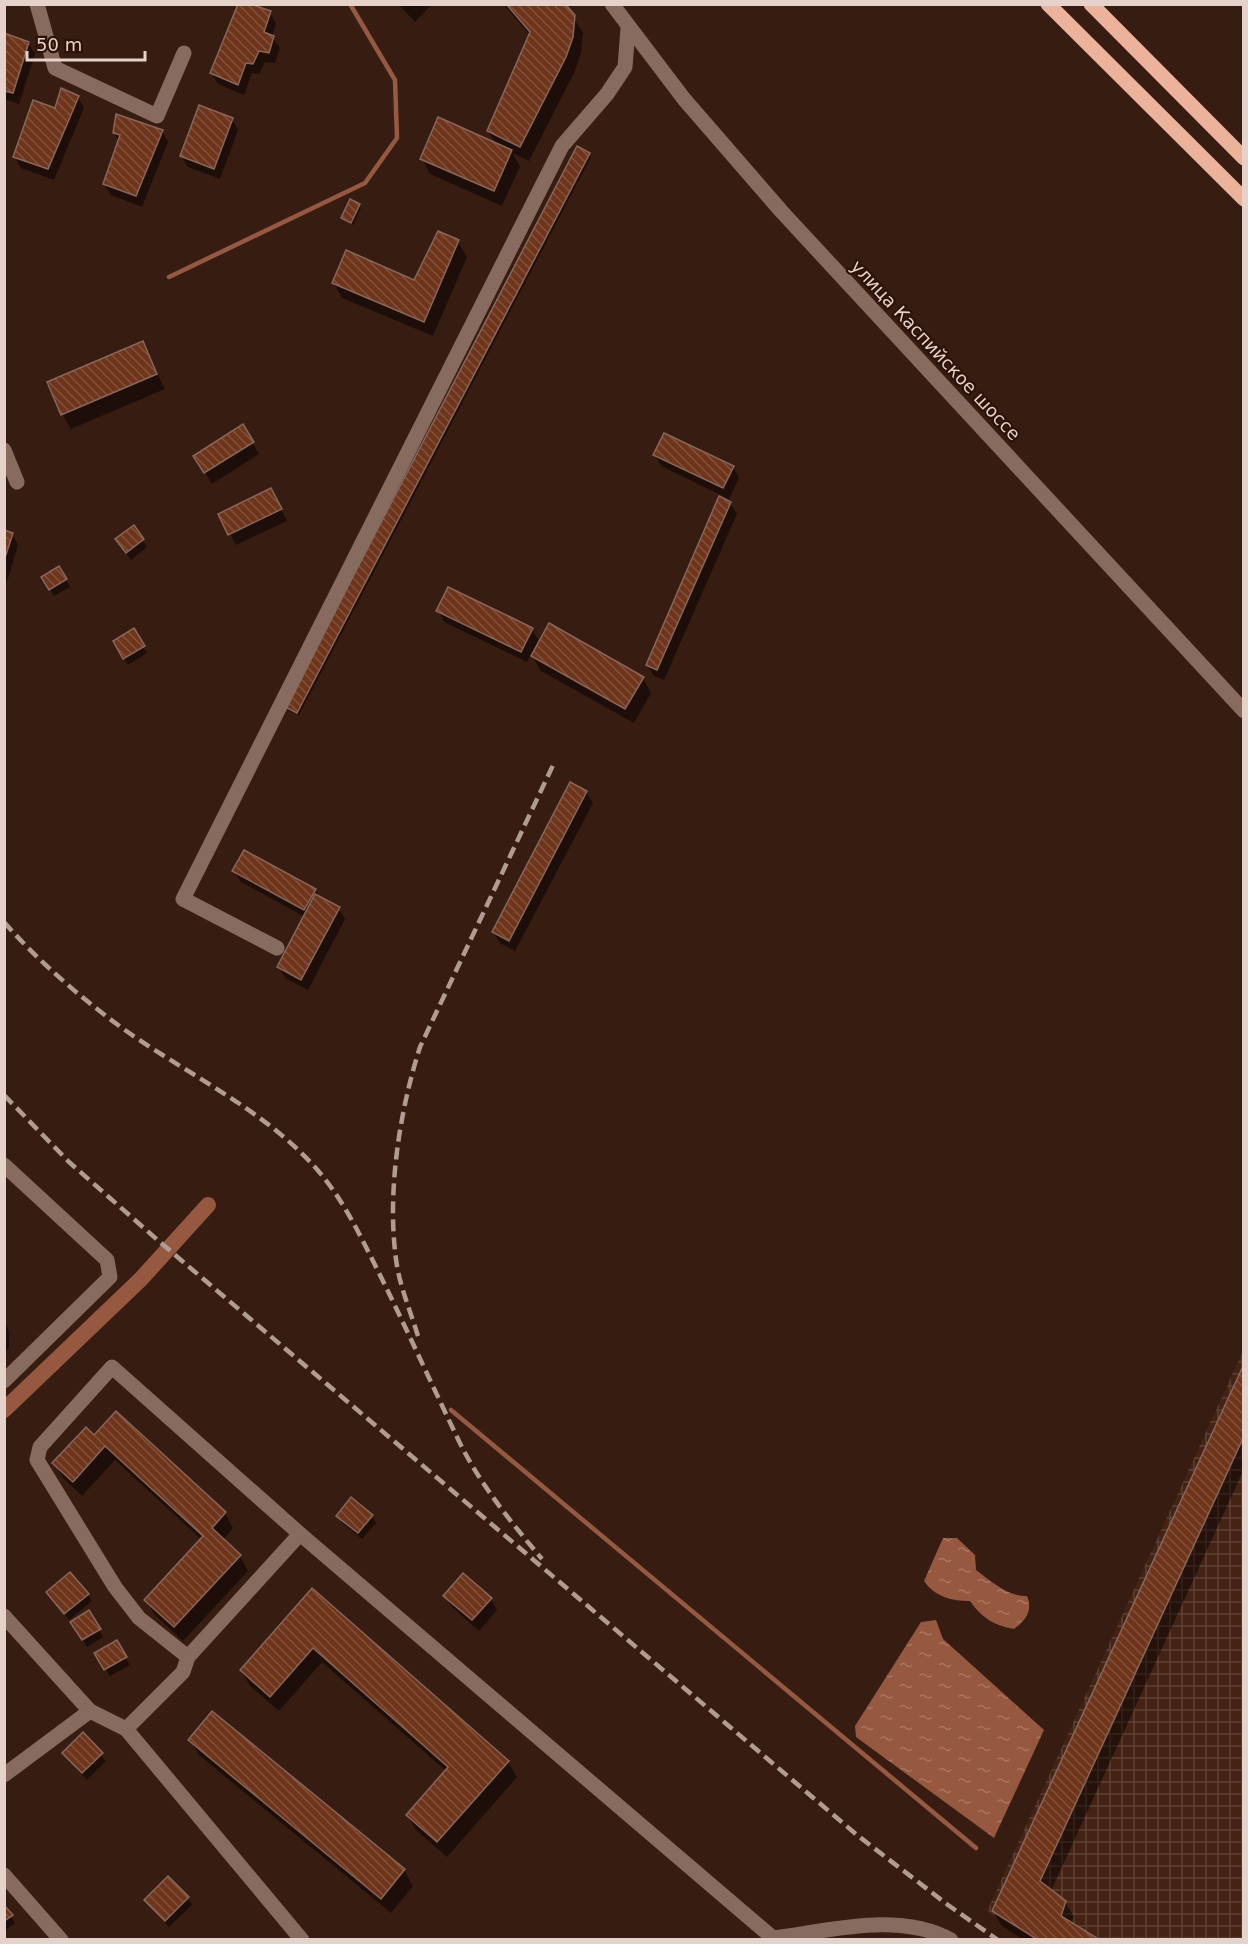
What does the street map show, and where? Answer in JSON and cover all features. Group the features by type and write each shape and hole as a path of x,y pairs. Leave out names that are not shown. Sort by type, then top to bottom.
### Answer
{"main road":[{"path":"1048,4 1244,199"},
{"path":"1091,4 1244,158"}],"street":[{"path":"38,4 55,68 157,116 184,53"},
{"name":"улица Каспийское шоссе","path":"612,4 684,99 783,212 1244,711"},
{"path":"277,948 183,899 562,146 607,94 624,67 628,28"},
{"path":"4,450 17,482"},
{"path":"4,1165 107,1260 110,1276 4,1381"},
{"path":"188,1657 139,1618 121,1595 37,1460 40,1447 112,1367 300,1534 774,1938 881,1926 934,1930 951,1940"},
{"path":"126,1730 183,1672 188,1657 300,1534"},
{"path":"4,1616 90,1711 126,1730 302,1940"},
{"path":"4,1775 90,1711"},
{"path":"4,1875 61,1940"}],"shaded area":[{"path":"1243,1351 1243,1939 1038,1939 987,1911"}],"water":[{"path":"943,1538 957,1538 975,1555 976,1570 994,1583 1013,1594 1027,1596 1029,1611 1018,1626 1014,1629 994,1623 983,1616 970,1601 944,1597 928,1586 924,1581"},
{"path":"936,1620 943,1639 1044,1730 994,1838 856,1737 855,1726 921,1622"}],"building":[{"path":"238,4 250,4 271,11 264,32 274,36 269,53 259,51 253,64 246,63 238,85 210,73"},
{"path":"506,4 565,4 575,15 573,37 566,57 520,147 487,131 530,32"},
{"path":"4,33 29,42 13,93 4,91"},
{"path":"61,88 79,96 48,169 13,157 33,100 55,108"},
{"path":"199,105 233,118 214,169 180,156"},
{"path":"116,114 163,130 136,196 103,184 120,135 113,133"},
{"path":"438,117 512,150 494,191 420,159"},
{"path":"577,146 590,153 297,713 285,707"},
{"path":"350,199 360,204 351,223 341,218"},
{"path":"438,231 459,240 424,322 332,283 346,250 414,280"},
{"path":"143,341 157,374 61,415 47,382"},
{"path":"243,424 254,442 204,473 193,456"},
{"path":"664,433 734,466 723,488 653,455"},
{"path":"271,488 282,509 228,535 218,514"},
{"path":"719,496 731,502 657,670 646,665"},
{"path":"134,525 144,539 126,553 115,539"},
{"path":"4,530 13,533 4,561"},
{"path":"59,566 67,579 49,590 41,577"},
{"path":"448,587 533,628 521,652 436,611"},
{"path":"549,623 644,677 625,709 531,656"},
{"path":"134,628 145,646 123,659 113,641"},
{"path":"570,782 587,791 509,941 492,932"},
{"path":"244,850 316,889 304,910 232,871"},
{"path":"315,894 340,907 301,980 277,967"},
{"path":"1244,1364 1244,1436 1040,1881 1066,1901 1061,1916 1100,1940 1038,1940 992,1911"},
{"path":"116,1411 226,1512 212,1528 241,1555 174,1627 144,1600 203,1536 105,1446 73,1482 52,1463 86,1427 94,1435"},
{"path":"351,1497 373,1515 358,1533 336,1516"},
{"path":"70,1572 89,1594 64,1614 46,1592"},
{"path":"463,1573 492,1598 472,1620 443,1596"},
{"path":"312,1588 509,1761 437,1842 406,1815 448,1767 313,1648 270,1697 240,1670"},
{"path":"89,1610 101,1629 82,1640 70,1622"},
{"path":"117,1640 127,1657 104,1670 94,1653"},
{"path":"212,1711 405,1869 381,1899 188,1740"},
{"path":"83,1732 103,1753 82,1773 62,1753"},
{"path":"168,1876 189,1897 165,1921 144,1900"},
{"path":"4,1905 13,1915 4,1921"}],"waterway":[{"path":"169,277 365,183 397,138 395,80 350,4"},
{"path":"4,1410 141,1279 208,1205"},
{"path":"451,1410 976,1848"}],"railway":[{"path":"418,1336 399,1275 394,1239 394,1184 406,1099 420,1047 555,761"},
{"path":"4,922 46,965 91,1004 122,1028 246,1108 270,1126 313,1165 349,1215 398,1311 465,1454 495,1501 542,1559"},
{"path":"4,1095 69,1162 161,1243 857,1835 998,1940"}]}
